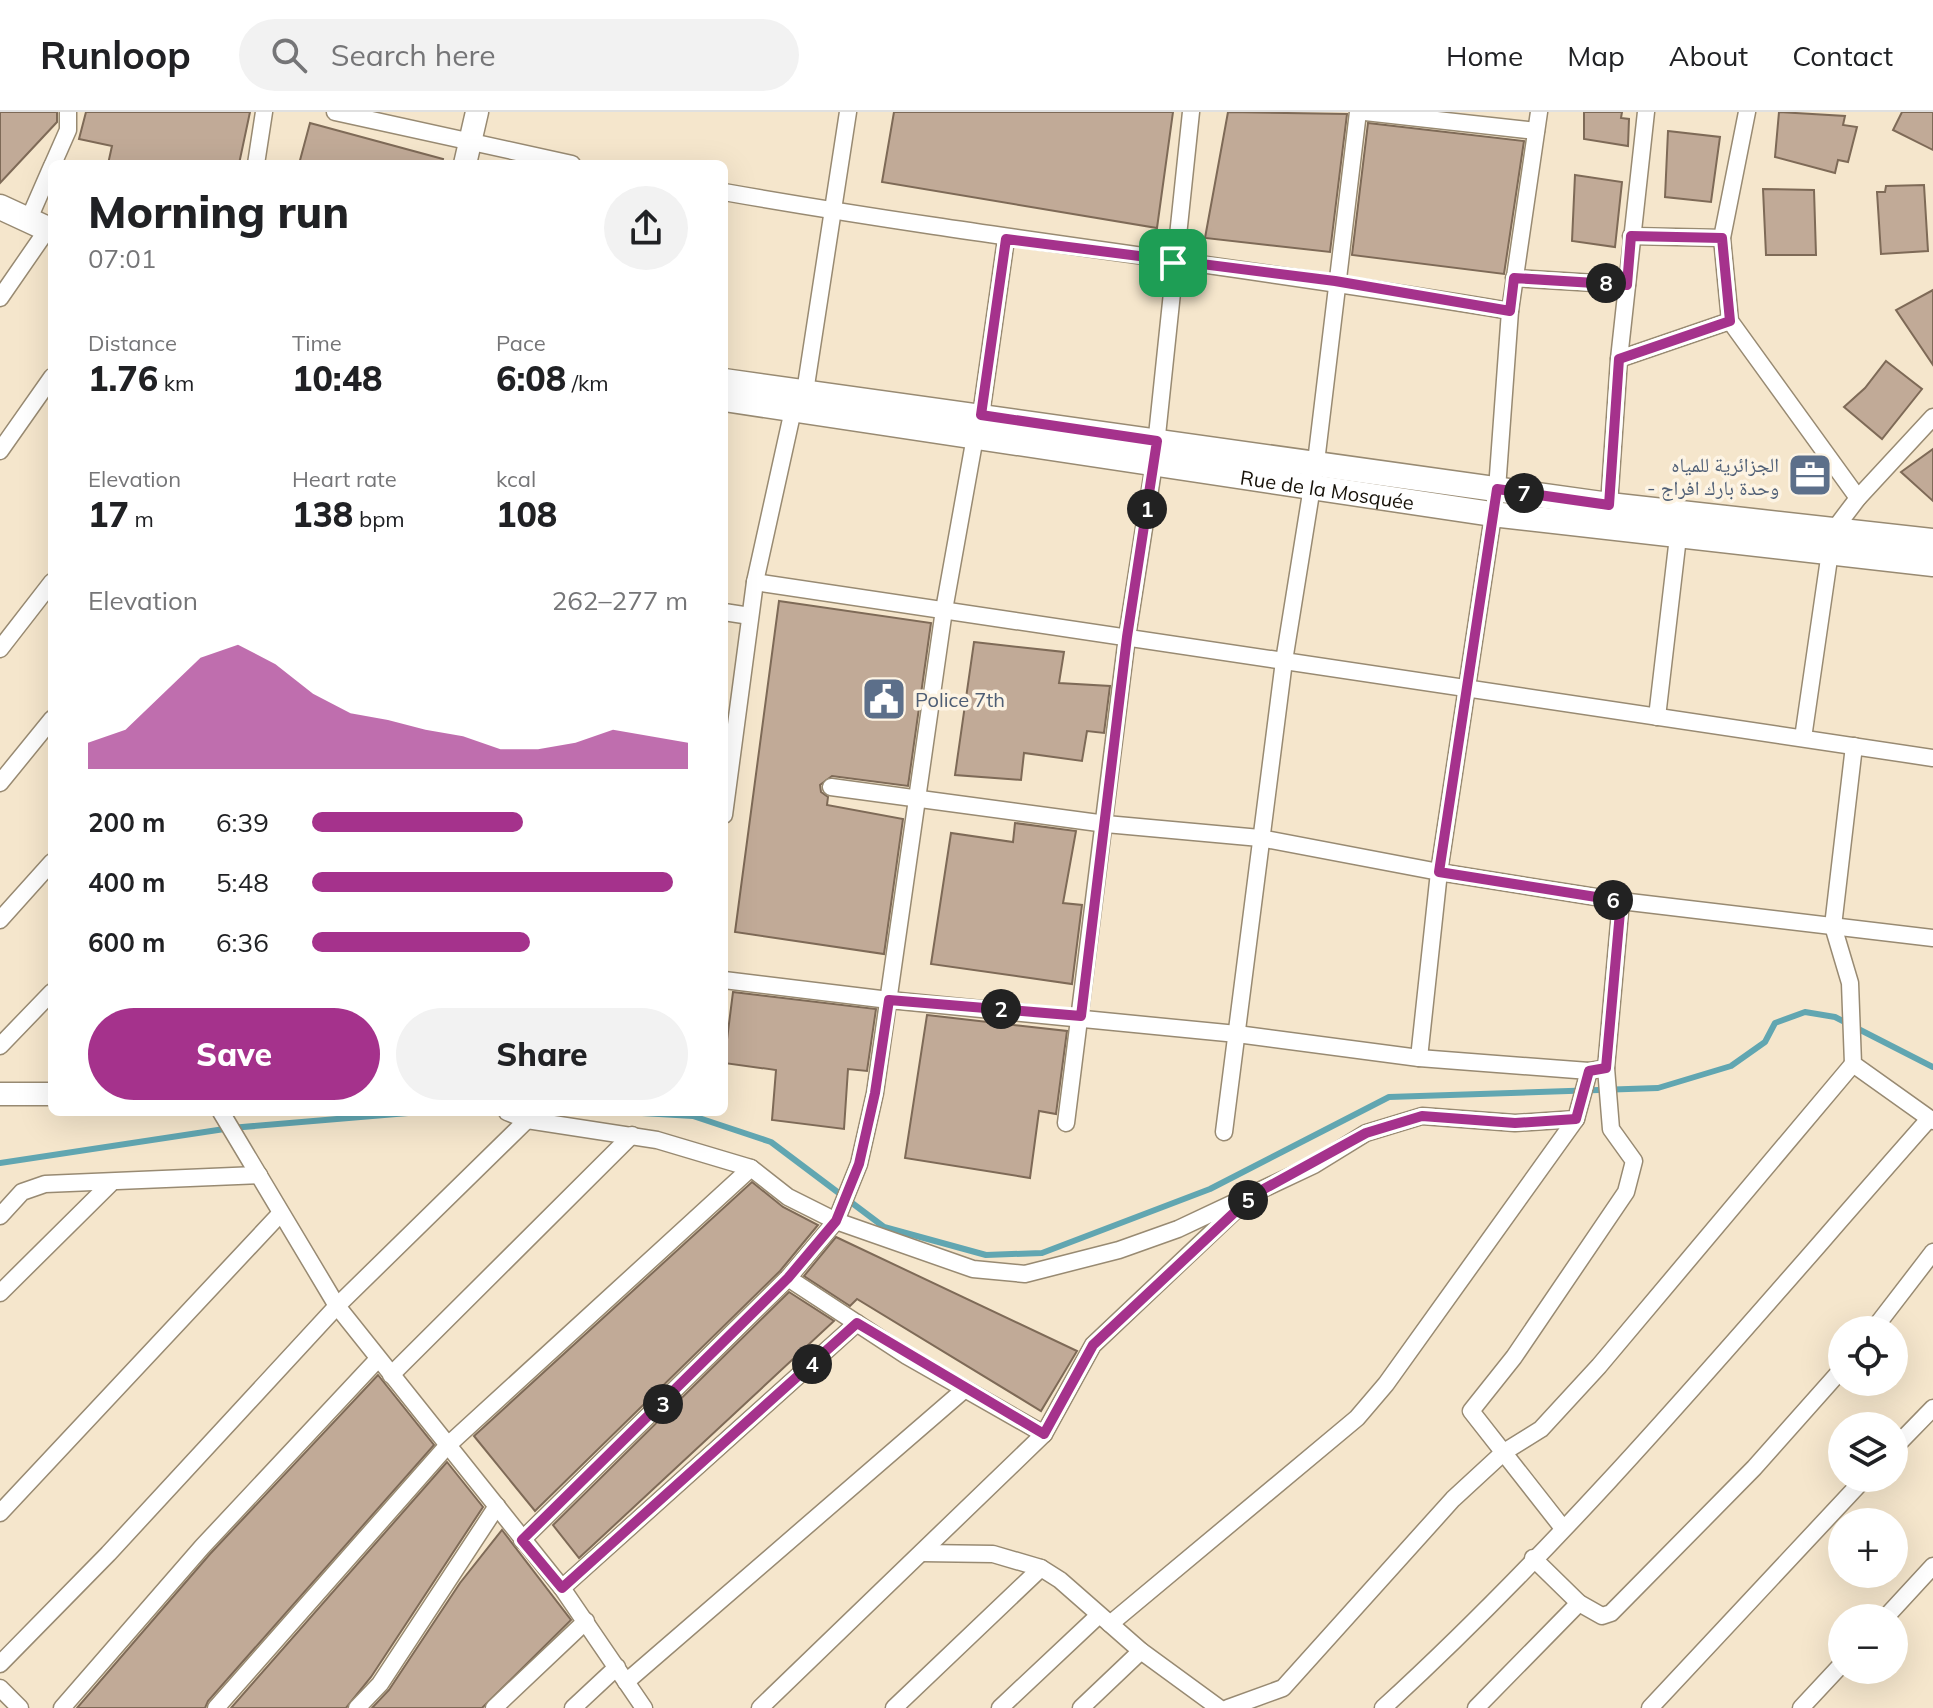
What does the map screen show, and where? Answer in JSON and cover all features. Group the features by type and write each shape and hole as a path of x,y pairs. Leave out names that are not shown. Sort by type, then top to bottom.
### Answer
{"main road":[{"path":"0,207 42,227"},
{"path":"728,382 799,401"},
{"name":"Rue de la Mosquée","path":"728,399 799,401 978,426 1156,453 1312,488 1492,514 1678,537 1830,542 1933,564"},
{"path":"1156,453 1316,462 1609,505 1830,542 1933,541"}],"street":[{"path":"55,160 68,130 68,112"},
{"path":"257,160 264,112"},
{"path":"335,112 466,154 530,160"},
{"path":"466,154 477,112"},
{"path":"728,785 755,582 799,401 848,112"},
{"path":"1066,1123 1106,824 1127,637 1156,453 1173,263 1191,112"},
{"path":"1224,1132 1284,661 1316,462 1335,281 1358,112"},
{"path":"1365,112 1536,131"},
{"path":"1419,1058 1439,872 1497,489 1510,311 1539,112"},
{"path":"1609,505 1619,359 1646,112"},
{"path":"1747,112 1722,238 1730,321 1858,498"},
{"path":"0,298 42,227 48,193"},
{"path":"728,193 1006,239 1173,263 1335,281 1510,311"},
{"path":"1631,236 1722,238"},
{"path":"522,1540 788,1278 836,1221 859,1164 875,1093 944,610 978,426 1006,239"},
{"path":"1514,278 1627,285"},
{"path":"1619,359 1730,321"},
{"path":"0,451 48,383"},
{"path":"1803,738 1830,542 1858,498 1933,417"},
{"path":"1657,717 1678,537"},
{"path":"755,582 1933,758"},
{"path":"0,649 48,587"},
{"path":"728,613 750,616"},
{"path":"0,783 48,724"},
{"path":"1228,1708 1249,1704 1283,1688 1453,1499 1504,1452 1541,1429 1599,1366 1853,1064 1850,983 1833,926 1854,746"},
{"path":"831,787 1106,824 1260,838 1439,872 1621,901 1933,938"},
{"path":"0,920 48,866"},
{"path":"1000,1708 1357,1418 1386,1384 1576,1119 1598,1069 1621,901"},
{"path":"728,980 889,1000 1081,1016 1419,1058 1598,1069"},
{"path":"0,1046 48,996"},
{"path":"1383,1708 1434,1661 1656,1428 1931,1120 1853,1064"},
{"path":"1562,1527 1471,1415 1472,1408 1514,1357 1626,1192 1634,1168 1631,1154 1611,1129 1598,1069"},
{"path":"0,1094 48,1094"},
{"path":"223,1116 337,1306 377,1360 562,1588 644,1708"},
{"path":"517,1116 632,1135 751,1168 788,1197 836,1221 973,1269 1025,1274 1164,1235 1253,1195 1366,1133 1422,1116 1515,1123 1576,1119"},
{"path":"0,1664 108,1554 337,1306 527,1120"},
{"path":"391,1375 632,1135"},
{"path":"216,1708 447,1446 751,1168"},
{"path":"0,1216 32,1187 259,1175"},
{"path":"0,1293 110,1184"},
{"path":"760,1708 1044,1434 1093,1345 1253,1195"},
{"path":"0,1513 280,1214"},
{"path":"1884,1316 1933,1252"},
{"path":"788,1278 965,1389 1044,1434"},
{"path":"562,1588 857,1323"},
{"path":"62,1708 202,1547 377,1360"},
{"path":"1533,1558 1579,1603 1602,1616 1611,1613 1754,1468 1828,1385"},
{"path":"573,1708 622,1674 965,1389"},
{"path":"1908,1434 1933,1408"},
{"path":"1650,1708 1852,1492"},
{"path":"357,1708 386,1675 497,1506"},
{"path":"922,1553 993,1554 1041,1568 1141,1651 1219,1708"},
{"path":"1898,1604 1933,1566"},
{"path":"894,1708 1041,1568"},
{"path":"1476,1708 1579,1603"},
{"path":"494,1708 586,1621"},
{"path":"1081,1708 1141,1651"},
{"path":"1801,1708 1828,1679"},
{"path":"0,1688 20,1708"}],"building":[{"path":"0,112 57,112 57,122 0,183"},
{"path":"86,112 250,112 240,160 109,160 112,146 79,139"},
{"path":"894,112 1173,112 1157,228 882,182"},
{"path":"1228,112 1347,114 1330,252 1205,238"},
{"path":"1584,112 1622,112 1621,118 1629,119 1628,146 1584,139"},
{"path":"1779,112 1845,116 1843,125 1857,127 1848,162 1838,160 1835,173 1775,157"},
{"path":"1902,112 1933,112 1933,150 1893,130"},
{"path":"310,123 443,159 443,160 300,160"},
{"path":"1368,123 1524,141 1504,274 1352,255"},
{"path":"1668,131 1720,137 1711,202 1665,197"},
{"path":"1575,175 1622,182 1615,247 1572,241"},
{"path":"1924,185 1928,251 1881,254 1877,192 1885,192 1886,186"},
{"path":"1763,189 1814,190 1816,255 1766,255"},
{"path":"1933,290 1933,365 1896,310"},
{"path":"1886,361 1922,389 1882,439 1844,407 1865,388"},
{"path":"1933,449 1933,501 1901,472"},
{"path":"779,601 931,623 908,786 832,776 820,785 821,792 828,797 827,805 903,819 884,954 735,932"},
{"path":"974,642 1064,652 1059,683 1110,686 1104,733 1087,731 1082,761 1024,753 1021,780 955,775"},
{"path":"1015,823 1076,831 1063,903 1082,905 1072,984 931,964 951,833 1013,842"},
{"path":"733,992 876,1009 867,1071 848,1069 844,1129 772,1120 776,1070 728,1064"},
{"path":"927,1015 1067,1031 1056,1114 1039,1111 1030,1178 905,1158"},
{"path":"752,1182 783,1207 818,1225 780,1271 535,1511 474,1436"},
{"path":"836,1237 1077,1351 1041,1411 857,1299 850,1306 804,1276"},
{"path":"789,1292 834,1321 579,1558 553,1525"},
{"path":"378,1375 434,1445 205,1708 77,1708 210,1554"},
{"path":"447,1462 483,1507 371,1677 346,1708 231,1708"},
{"path":"502,1530 571,1620 482,1708 372,1708 389,1690 460,1583"}],"waterway":[{"path":"693,1116 771,1142 884,1227 986,1255 1042,1253 1210,1189 1389,1097 1658,1088 1731,1066 1765,1042 1775,1023 1805,1012 1835,1017 1933,1067"},
{"path":"0,1163 231,1128 373,1116"}],"place":[{"name":"الجزائرية للمياه - وحدة بارك افراج","path":"1810,475"},
{"name":"Police 7th","path":"884,699"}],"route":[{"path":"1631,236 1722,238 1730,321 1619,359 1609,505 1497,489 1439,872 1621,901 1606,1068 1589,1071 1576,1119 1515,1123 1422,1116 1366,1133 1314,1165 1253,1195 1093,1345 1044,1434 907,1356 857,1323 562,1588 522,1540 671,1397 788,1278 836,1221 859,1164 875,1093 889,1000 1081,1016 1127,637 1157,441 981,415 1006,239 1173,263 1335,281 1510,311 1514,278 1627,285 1631,236"}]}
